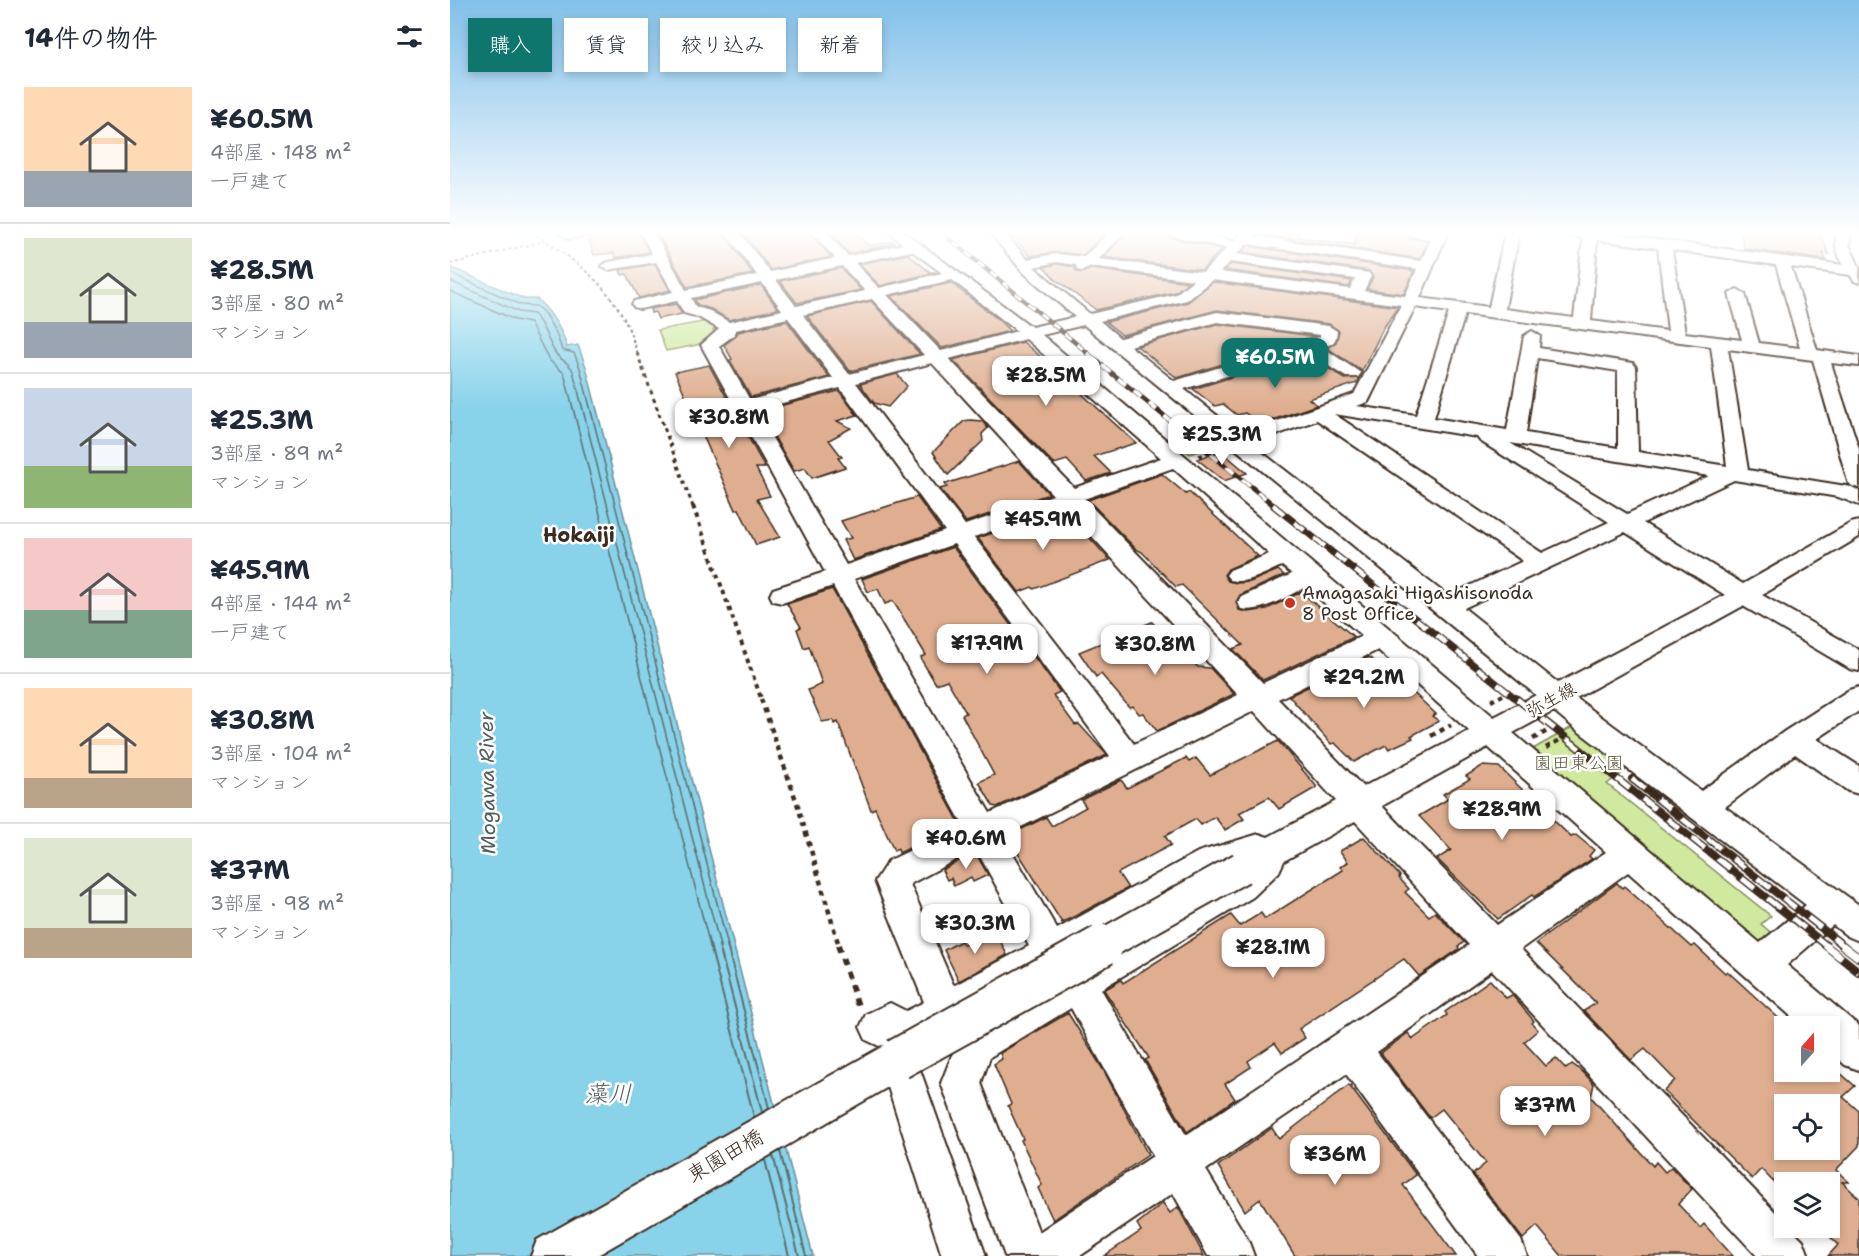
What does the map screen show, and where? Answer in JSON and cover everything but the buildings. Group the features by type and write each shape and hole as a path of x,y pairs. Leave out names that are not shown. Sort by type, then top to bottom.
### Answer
{"street":[{"path":"679,291 690,310 704,314 727,327 886,291"},
{"path":"640,304 707,291"},
{"path":"776,291 1129,759"},
{"path":"874,291 1787,1256"},
{"path":"975,291 1187,458 1285,556 1859,1051"},
{"path":"1054,291 1170,388 1232,444 1446,607 1588,723 1859,925"},
{"path":"744,407 1029,333 1181,297 1189,291"},
{"path":"1320,291 1859,361"},
{"path":"1354,295 1356,291"},
{"path":"1232,444 1359,399 1364,394 1415,291"},
{"path":"1496,314 1501,291"},
{"path":"1582,325 1585,291"},
{"path":"1671,291 1677,337"},
{"path":"1329,410 1424,421 1858,493 1792,291"},
{"path":"1737,294 1752,347"},
{"path":"1424,421 1458,309"},
{"path":"1117,344 1217,317 1329,331 1328,340 1170,388"},
{"path":"1516,437 1535,319"},
{"path":"727,327 728,332 710,345 984,831 1054,950 1077,984 1232,1256"},
{"path":"1719,343 1736,472"},
{"path":"1308,346 1352,373"},
{"path":"1529,352 1627,367 1628,454"},
{"path":"1275,356 1292,367"},
{"path":"1329,410 1540,562"},
{"path":"1477,430 1743,595 1859,662"},
{"path":"782,595 1187,458"},
{"path":"1446,607 1736,472"},
{"name":"弥生線","path":"1241,868 1743,595 1859,528"},
{"path":"1238,575 1285,556"},
{"path":"1250,603 1309,576"},
{"path":"975,1044 956,1004 940,997 892,881 900,871 1129,759 1259,699 1380,638"},
{"path":"1702,807 1795,739 1859,697"},
{"path":"1795,739 1859,782"},
{"path":"964,1256 880,1035 890,1022 896,1029 909,1030 1209,861 1294,838"},
{"path":"1027,1256 961,1083 975,1044 1241,887 1294,838"},
{"path":"1042,1256 1350,1048 1630,853"},
{"name":"東園田橋","path":"553,1256 880,1035 1241,868"},
{"path":"1760,965 1832,905"},
{"path":"1350,1048 1505,1256"}],"path":[{"path":"604,291 626,322 690,496 798,806 827,910 880,1035"},
{"path":"1187,458 1232,444"},
{"path":"1210,448 1214,451"},
{"path":"1420,742 1450,726 1452,720"},
{"path":"1538,753 1578,729"}],"green space":[{"path":"708,321 719,328 713,330 714,333 697,345 666,351 658,330"},
{"path":"1197,432 1214,446 1190,454 1173,440"},
{"name":"園田東公園","path":"1574,726 1629,768 1607,784 1771,916 1761,924 1776,937 1759,951 1533,749"}],"water":[{"name":"藻川","path":"450,291 505,291 524,299 537,299 555,321 567,347 578,345 586,367 813,1256 450,1256"}],"railway":[{"path":"1012,291 1089,354"},
{"path":"1087,353 1276,507"},
{"path":"1274,506 1519,701"},
{"path":"1517,699 1827,946"},
{"path":"1632,779 1844,946"},
{"path":"1825,945 1859,972"},
{"path":"1842,945 1859,958"}],"place":[{"name":"Amagasaki Higashisonoda 8 Post Office","path":"1290,603"}],"district":[{"name":"Hokaiji","path":"579,535"}],"water label":[{"name":"Mogawa River","path":"487,783"}]}
